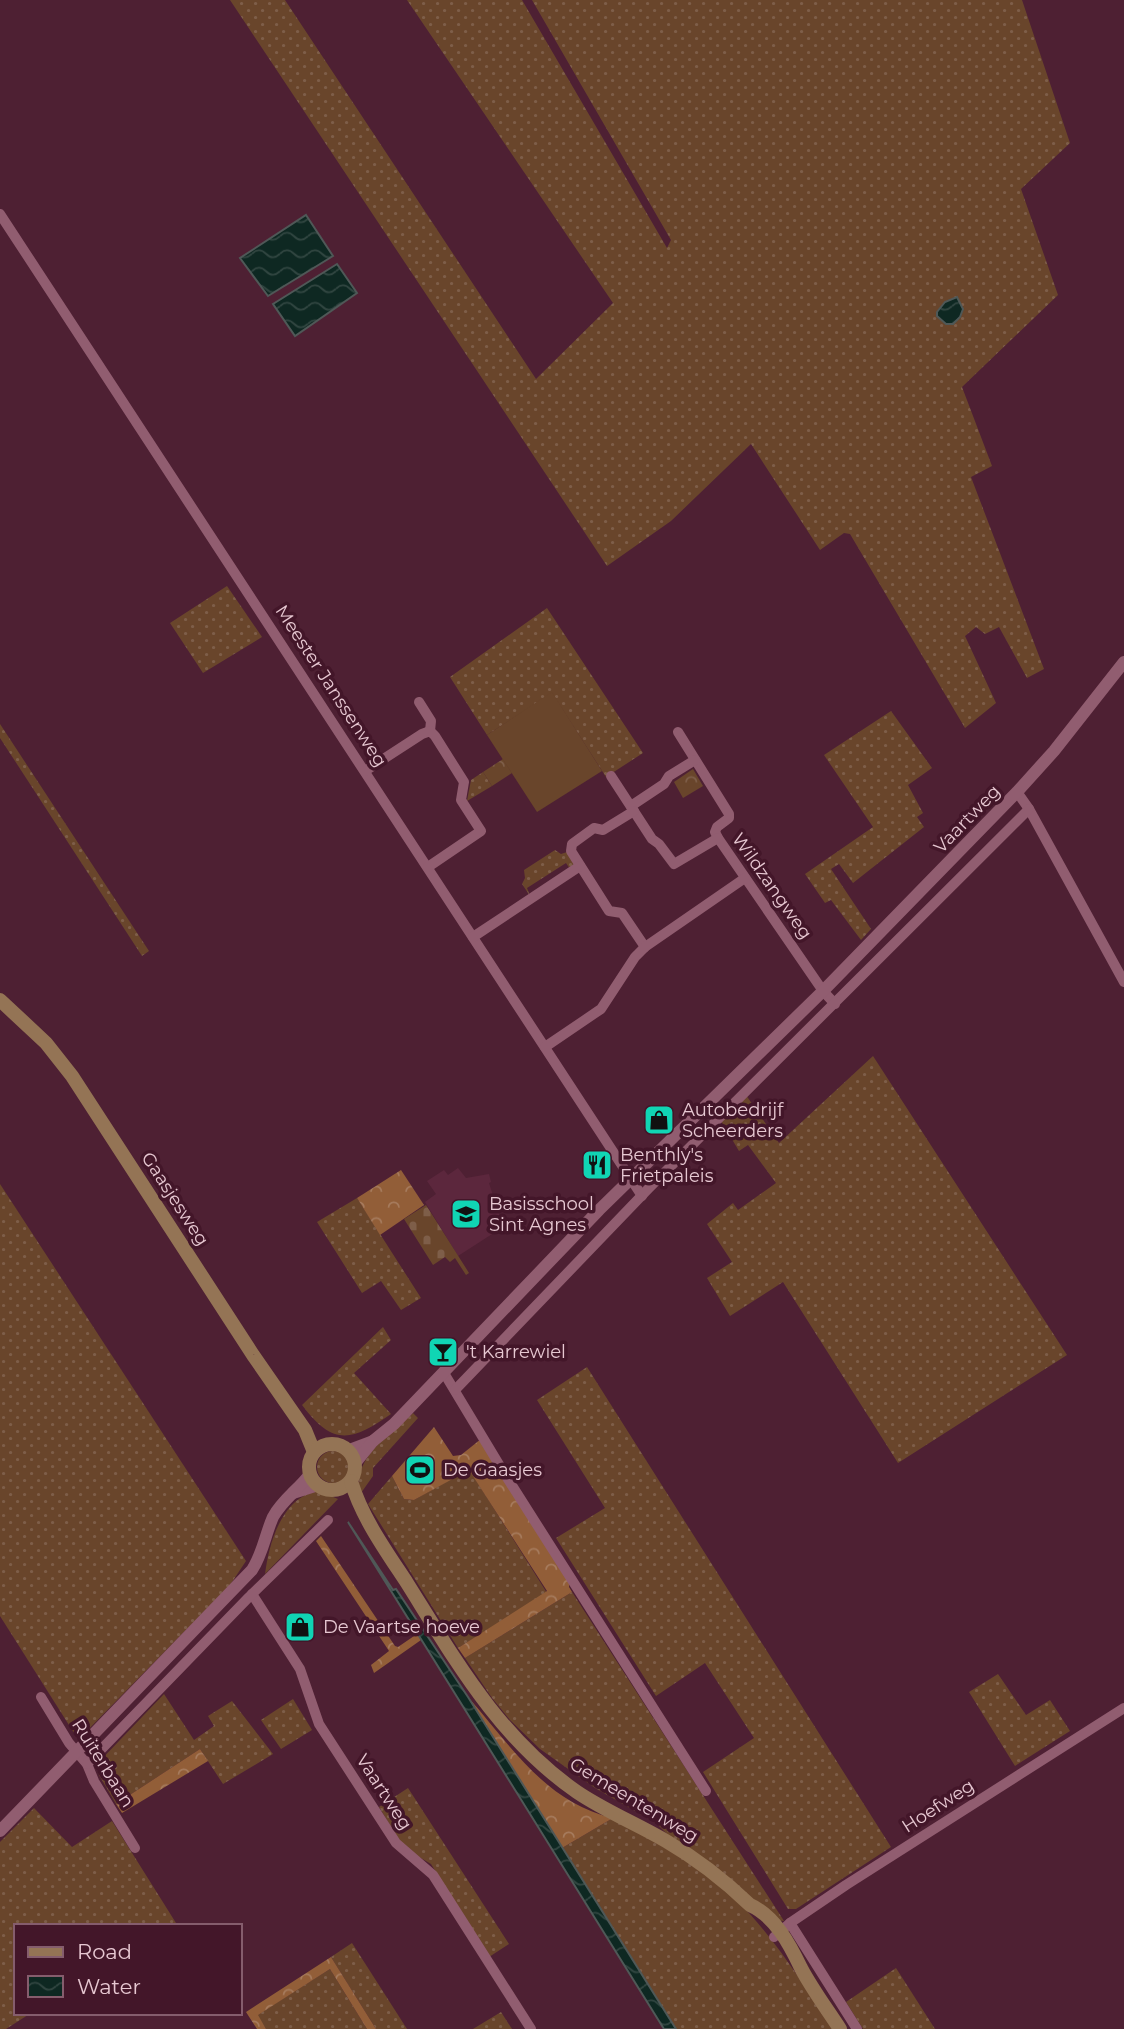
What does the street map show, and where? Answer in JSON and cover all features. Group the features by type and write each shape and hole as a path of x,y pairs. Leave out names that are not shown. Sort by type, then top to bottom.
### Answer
{"main road":[{"name":"Gaasjesweg","path":"0,1000 46,1043 72,1076 253,1355 319,1448"},
{"path":"338,1444 352,1456 354,1475 351,1481 331,1490 314,1480 309,1463 319,1448 338,1444"},
{"name":"Gemeentenweg","path":"351,1481 363,1514 461,1670 511,1735 532,1756 578,1793 696,1860 751,1905 755,1915 781,1931 790,1958 802,1968 840,2029"},
{"name":"Gemeentenweg","path":"338,1489 363,1514"}],"street":[{"name":"Meester Janssenweg","path":"0,214 630,1180"},
{"name":"Vaartweg","path":"352,1456 394,1424 630,1180 823,991 1017,792 1054,751 1124,662"},
{"path":"419,702 431,721 430,731 464,782 461,800 481,831 428,867"},
{"path":"365,771 430,731"},
{"name":"Wildzangweg","path":"678,732 729,814 729,818 717,827 715,832 718,838 823,991"},
{"path":"645,947 622,913 609,911 572,855 571,847 594,828 603,830 664,784 669,776 695,760"},
{"path":"611,776 652,839 674,864 718,838"},
{"path":"1017,792 1029,809 1124,982"},
{"name":"Vaartweg","path":"455,1390 642,1196 1029,809"},
{"path":"473,937 580,866"},
{"path":"545,1047 601,1009 635,957 645,947 745,878"},
{"path":"823,991 835,1004"},
{"path":"630,1180 642,1196"},
{"path":"444,1373 506,1476 706,1791"},
{"path":"0,1830 252,1570 260,1557 272,1519 281,1504 314,1480"},
{"path":"87,1764 328,1520"},
{"name":"Vaartweg","path":"237,1586 251,1596 300,1669 319,1724 396,1843 433,1875 531,2029"},
{"name":"Ruiterbaan","path":"41,1697 69,1743 87,1764 94,1781 135,1848"},
{"name":"Hoefweg","path":"781,1931 1124,1708"},
{"name":"Gemeentenweg","path":"781,1931 857,2029"}],"shaded area":[{"name":"Basisschool Sint Agnes","path":"458,1168 466,1178 489,1174 489,1183 503,1227 458,1256 425,1202 436,1194 427,1181 444,1170 448,1175"}],"green space":[{"path":"230,0 285,0 536,379 613,303 407,0 522,0 667,248 671,240 532,0 1022,0 1070,143 1021,189 1058,295 962,387 992,466 971,477 1044,669 1027,678 999,627 985,634 976,627 965,636 996,703 965,728 850,534 844,533 820,550 751,444 671,521 607,566"},
{"path":"227,586 262,637 203,673 170,623"},
{"path":"547,608 643,753 606,777 552,693 487,735 450,677"},
{"path":"552,692 602,771 537,812 487,735"},
{"path":"891,711 932,768 908,785 923,813 917,817 924,827 853,883 839,864 831,869 871,929 861,940 831,900 825,903 805,874 873,827 824,755"},
{"path":"0,724 149,951 142,956 0,738"},
{"path":"503,759 512,773 492,786 483,772"},
{"path":"693,769 703,786 683,798 674,782"},
{"path":"483,772 492,786 467,801 471,780"},
{"path":"555,850 561,854 567,852 574,864 570,869 566,863 527,888 530,896 522,884 525,878 524,870"},
{"path":"873,1056 1067,1355 898,1463 783,1282 730,1316 707,1278 732,1262 707,1224 733,1203 738,1210 776,1183 748,1145 739,1151 721,1121 746,1095 779,1143"},
{"path":"401,1170 424,1205 380,1235 357,1198"},
{"path":"0,1184 246,1561 230,1585 80,1738 74,1733 0,1616"},
{"path":"357,1198 421,1298 401,1310 381,1281 362,1293 317,1222"},
{"path":"426,1205 469,1273 466,1275 455,1258 450,1262 445,1257 433,1265 404,1219"},
{"path":"383,1327 391,1340 354,1373 391,1414 353,1434 333,1433 323,1428 302,1405"},
{"path":"587,1367 891,1847 796,1909 788,1909 703,1772 754,1738 705,1663 656,1696 556,1538 605,1508 537,1400"},
{"path":"413,1413 418,1418 373,1468 373,1476 361,1493 359,1481 367,1458 384,1438"},
{"path":"434,1427 453,1456 461,1455 481,1439 570,1580 569,1587 572,1592 465,1658 458,1648 547,1591 469,1470 414,1500 404,1499 392,1476"},
{"path":"333,1451 345,1455 349,1467 345,1479 333,1483 321,1479 317,1467 321,1455"},
{"path":"469,1469 547,1593 458,1648 368,1504 392,1476 404,1499 414,1500"},
{"path":"319,1491 338,1499 265,1574 274,1535 287,1511 306,1495"},
{"path":"321,1536 395,1646 398,1647 417,1634 421,1640 374,1673 371,1665 389,1651 316,1541"},
{"path":"572,1592 784,1921 775,1920 672,1839 656,1823 595,1788 540,1749 510,1720 465,1658"},
{"path":"998,1674 1026,1715 1050,1700 1070,1731 1015,1766 969,1692"},
{"path":"164,1694 194,1740 214,1726 208,1716 232,1701 273,1754 223,1784 200,1749 116,1804 99,1775 97,1764"},
{"path":"468,1697 531,1770 549,1786 568,1800 613,1818 562,1848"},
{"path":"293,1699 312,1730 281,1749 261,1720"},
{"path":"200,1749 208,1761 122,1813 116,1804"},
{"path":"408,1788 509,1944 489,1957 431,1864 404,1848 379,1807"},
{"path":"34,1808 72,1847 112,1821 176,1923 14,1924 14,2015 28,2015 6,2029 0,2029 0,1842"},
{"path":"613,1818 697,1866 737,1900 772,1941 833,2029 676,2029 562,1848"},
{"path":"352,1943 407,2029 376,2029 331,1957"},
{"path":"331,1957 376,2029 367,2029 330,1969 258,2015 266,2029 257,2029 246,2012"},
{"path":"896,1968 935,2029 863,2029 846,2002"},
{"path":"330,1969 367,2029 266,2029 257,2015"},
{"path":"501,2012 512,2029 473,2029"}],"water":[{"path":"306,215 333,256 268,296 240,258"},
{"path":"337,264 357,293 295,336 273,304"},
{"path":"957,297 963,309 960,317 953,324 946,324 937,316 937,312 945,302"},
{"path":"348,1522 468,1697 676,2029 664,2029"}],"place":[{"name":"Autobedrijf Scheerders","path":"659,1120"},
{"name":"Benthly's Frietpaleis","path":"597,1165"},
{"name":"Basisschool Sint Agnes","path":"466,1214"},
{"name":"'t Karrewiel","path":"443,1352"},
{"name":"De Gaasjes","path":"420,1470"},
{"name":"De Vaartse hoeve","path":"300,1627"}]}
